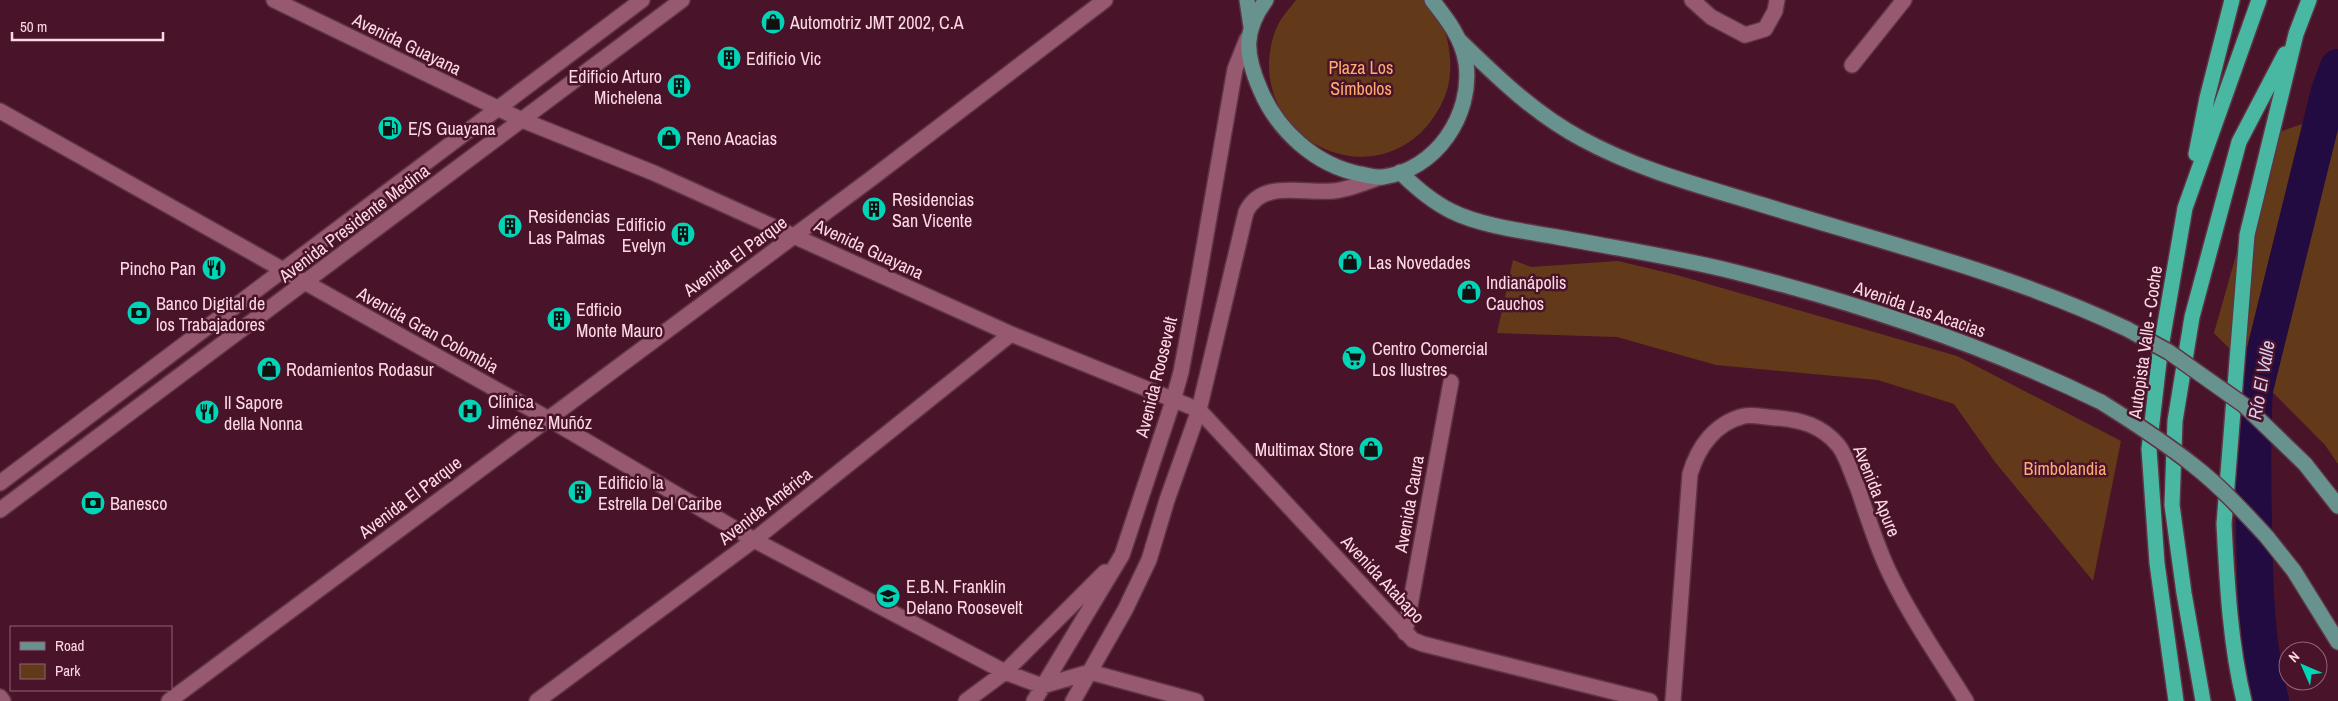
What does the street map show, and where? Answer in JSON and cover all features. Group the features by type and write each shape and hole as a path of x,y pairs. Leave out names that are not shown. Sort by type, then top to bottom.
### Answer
{"highway":[{"path":"2185,208 2207,98 2232,0"},
{"name":"Autopista Valle - Coche","path":"2176,701 2157,563 2148,449 2160,353 2185,208 2259,0"},
{"path":"2203,701 2184,593 2172,505 2175,422 2192,317 2239,142 2296,34 2309,0"},
{"path":"2244,701 2239,680 2227,572 2224,524 2247,235 2296,34"}],"main road":[{"path":"1247,0 1250,59 1261,91 1274,115 1287,132 1307,150 1337,167 1381,177 1400,172 1421,162 1439,147 1453,129 1463,108 1467,85 1466,62 1459,40 1451,24 1436,3"},
{"path":"1249,33 1266,0"},
{"path":"1459,40 1502,82 1552,120 1582,139 1657,173 1998,276 2077,306 2127,329 2169,352 2244,405 2306,464 2338,506"},
{"name":"Avenida Las Acacias","path":"1400,172 1425,196 1452,212 1513,229 1662,256 1735,272 1830,299 1912,324 1991,353 2048,376 2101,402 2140,426 2194,466 2234,501 2267,537 2294,571 2338,642"}],"street":[{"name":"Avenida Guayana","path":"274,0 497,109 654,173 1011,334 1199,410"},
{"name":"Avenida Presidente Medina","path":"0,483 642,0"},
{"name":"Avenida Presidente Medina","path":"0,510 682,0"},
{"name":"Avenida El Parque","path":"169,701 795,235 1105,0"},
{"path":"1692,0 1711,16 1745,35 1765,29 1776,5"},
{"path":"1852,66 1904,0"},
{"name":"Avenida Roosevelt","path":"1034,701 1122,555 1173,401 1181,372 1198,281 1235,69 1249,33"},
{"path":"0,111 285,270"},
{"path":"1073,701 1125,610 1149,560 1167,500 1199,410 1246,212 1250,203 1266,192 1334,191 1381,177"},
{"name":"Avenida Gran Colombia","path":"285,270 547,418 754,540 1005,672 1042,686"},
{"name":"Avenida América","path":"537,701 754,540 1011,334"},
{"name":"Avenida Caura","path":"1405,633 1451,382"},
{"name":"Avenida Atabapo","path":"1199,410 1405,633 1423,644 1650,701"},
{"name":"Avenida Apure","path":"1673,701 1690,474 1696,456 1710,436 1726,423 1745,416 1810,423 1826,433 1839,446 1849,466 1892,578 1924,635 1966,701"},
{"path":"966,701 1005,672 1122,555"},
{"path":"1042,686 1090,672 1196,701"},
{"path":"0,697 3,701"}],"green space":[{"name":"Plaza Los Símbolos","path":"1296,0 1424,0 1437,14 1442,23 1450,52 1448,87 1436,114 1427,126 1404,145 1378,155 1352,156 1326,149 1303,136 1285,116 1273,91 1269,61 1272,41 1278,26 1283,16"},
{"path":"2338,112 2338,464 2325,445 2214,333 2270,135"},
{"name":"Bimbolandia","path":"1513,260 1531,267 1618,261 1677,275 1957,356 2121,441 2093,581 1995,462 1954,404 1878,380 1716,365 1617,337 1497,333"}],"waterway":[{"name":"Río El Valle","path":"2271,701 2259,637 2256,593 2253,458 2255,390 2329,91 2338,67"}],"place":[{"name":"Automotriz JMT 2002, C.A","path":"773,22"},
{"name":"Edificio Vic","path":"729,58"},
{"name":"Edificio Arturo Michelena","path":"679,86"},
{"name":"E/S Guayana","path":"390,128"},
{"name":"Reno Acacias","path":"669,138"},
{"name":"Residencias San Vicente","path":"874,209"},
{"name":"Residencias Las Palmas","path":"510,226"},
{"name":"Edificio Evelyn","path":"683,234"},
{"name":"Las Novedades","path":"1350,262"},
{"name":"Pincho Pan","path":"214,268"},
{"name":"Indianápolis Cauchos","path":"1469,292"},
{"name":"Banco Digital de los Trabajadores","path":"139,313"},
{"name":"Edficio Monte Mauro","path":"559,319"},
{"name":"Centro Comercial Los Ilustres","path":"1354,358"},
{"name":"Rodamientos Rodasur","path":"269,369"},
{"name":"Clínica Jiménez Muñóz","path":"470,411"},
{"name":"Il Sapore della Nonna","path":"207,412"},
{"name":"Multimax Store","path":"1371,449"},
{"name":"Edificio la Estrella Del Caribe","path":"580,492"},
{"name":"Banesco","path":"93,503"},
{"name":"E.B.N. Franklin Delano Roosevelt","path":"888,596"}]}
